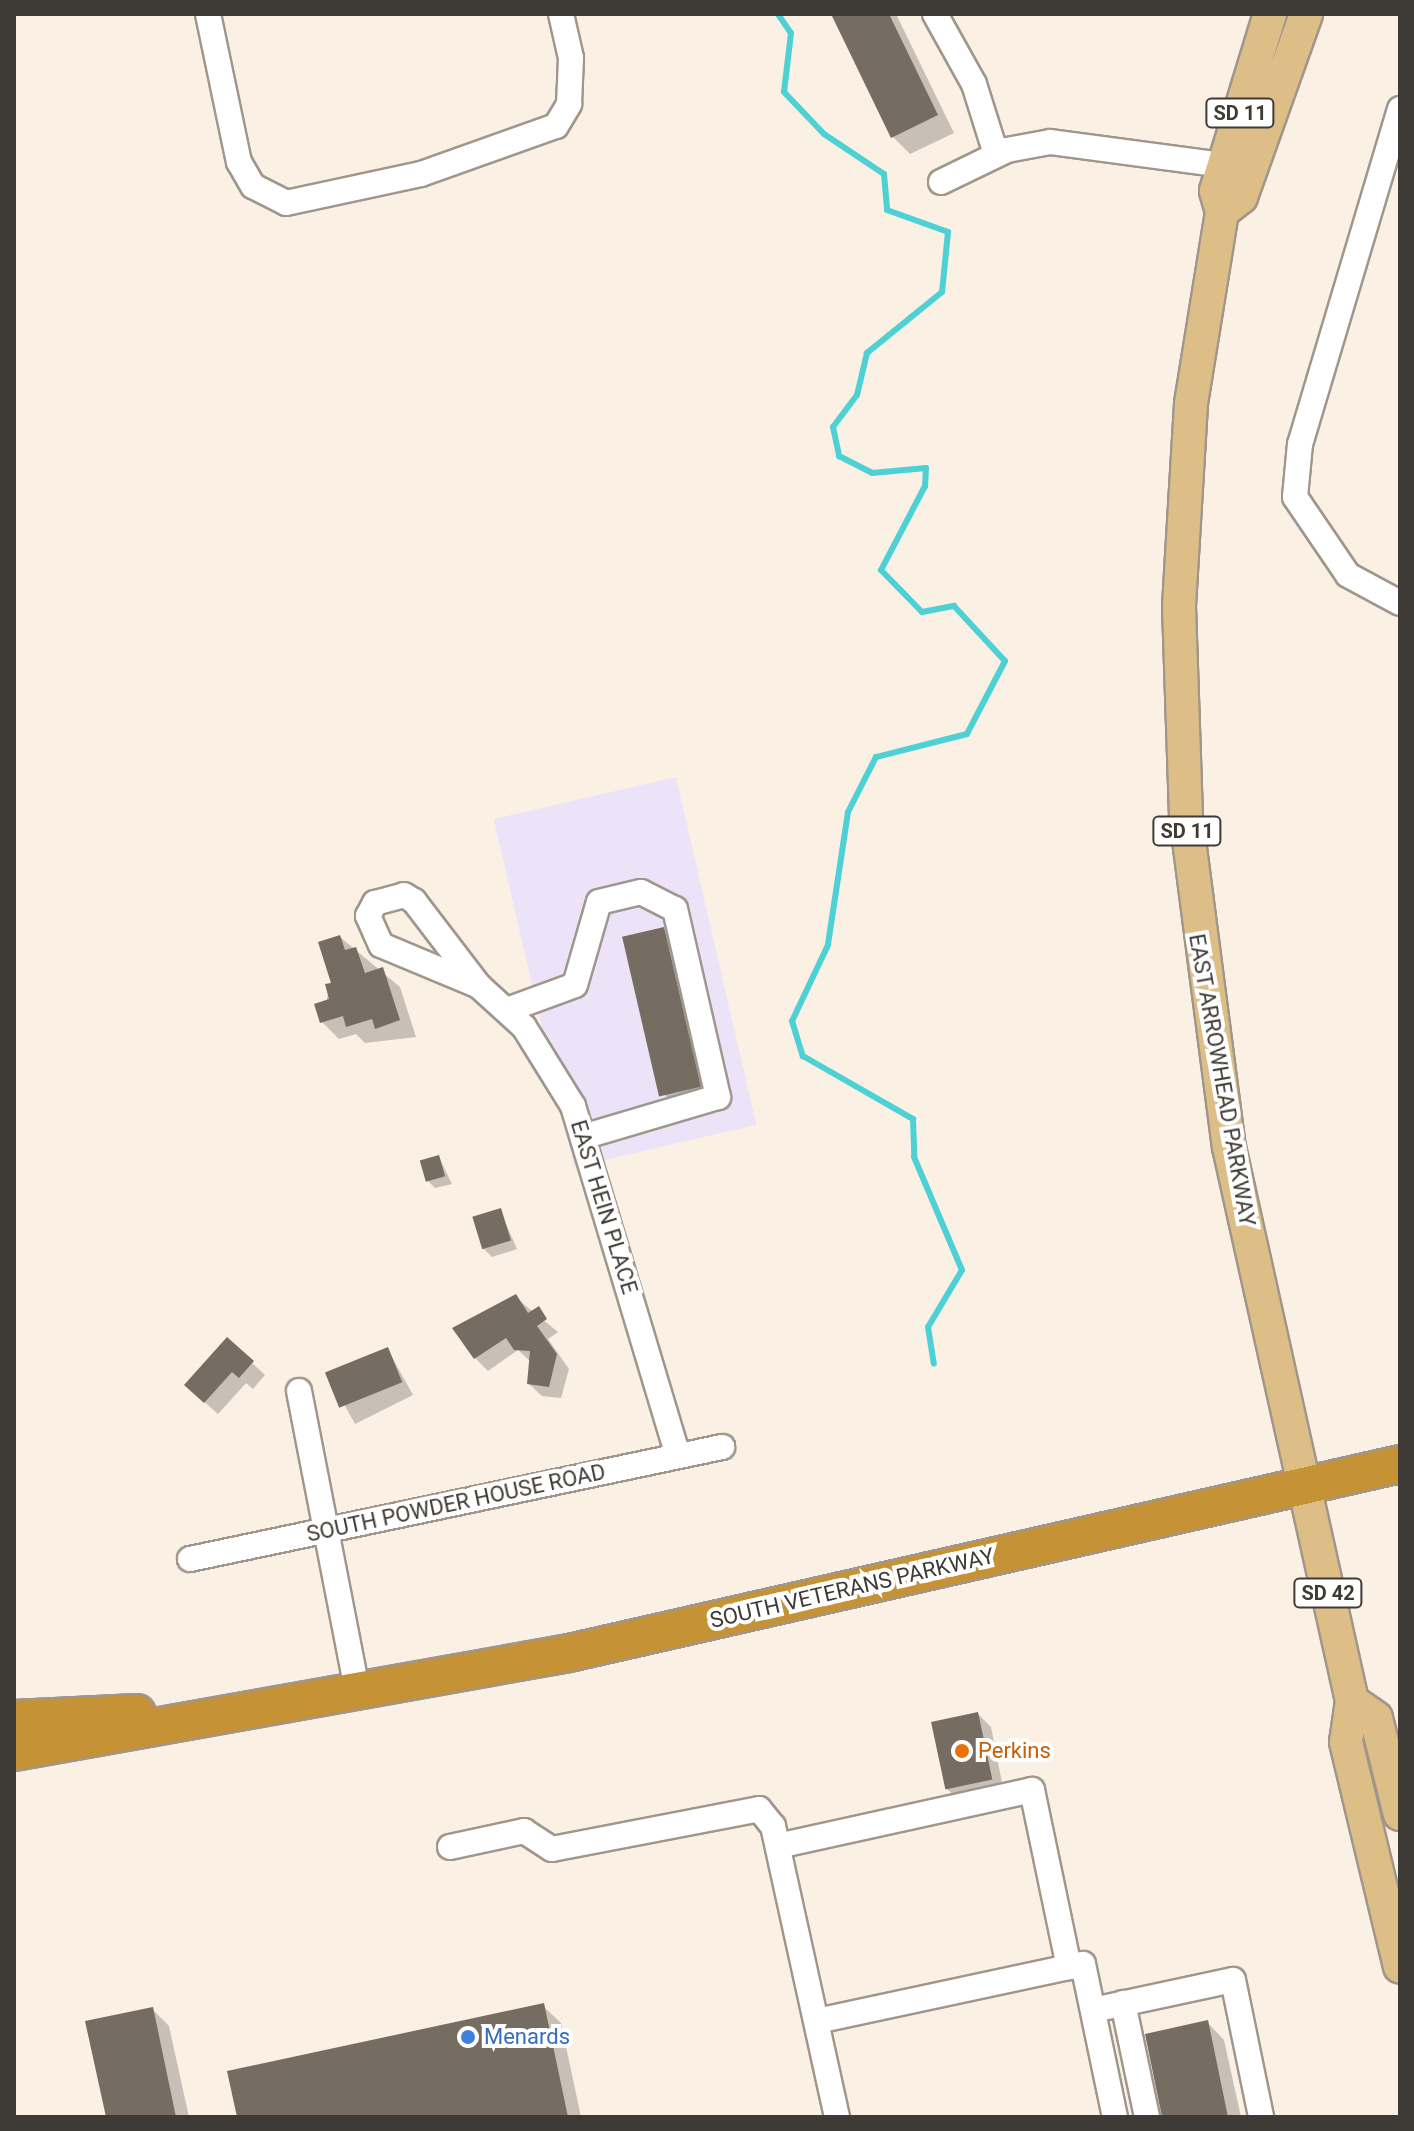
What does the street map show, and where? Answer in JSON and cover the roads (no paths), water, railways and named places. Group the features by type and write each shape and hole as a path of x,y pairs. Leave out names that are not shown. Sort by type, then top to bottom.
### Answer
{"highway":[{"name":"SOUTH VETERANS PARKWAY","path":"303,1705 1400,1464"},
{"path":"14,1719 303,1705"},
{"path":"14,1752 303,1705"}],"main road":[{"name":"EAST ARROWHEAD PARKWAY","path":"1270,14 1238,167 1241,197 1222,212 1199,330 1184,479 1186,817 1227,1135 1352,1701 1346,1742 1400,1967"},
{"name":"EAST ARROWHEAD PARKWAY","path":"1238,167 1306,14"},
{"path":"1352,1701 1376,1718 1400,1814"}],"street":[{"path":"208,14 239,162 253,186 286,203 421,174 556,126 569,104 571,58 561,14"},
{"path":"935,14 974,84 996,154"},
{"path":"1395,602 1348,575 1295,497 1300,444 1400,109"},
{"path":"941,182 996,154 1050,142 1238,167"},
{"path":"507,1010 575,985 599,902 641,892 675,909 718,1097 586,1136"},
{"name":"EAST HEIN PLACE","path":"479,986 381,945 368,916 375,903 404,895 414,901 479,986 507,1010 586,1136 678,1456"},
{"path":"299,1391 358,1694"},
{"name":"SOUTH POWDER HOUSE ROAD","path":"190,1559 722,1447"},
{"path":"778,1846 1032,1790 1069,1967"},
{"path":"450,1847 524,1831 552,1849 759,1809 778,1846 837,2117"},
{"path":"817,2021 1083,1964 1115,2117"},
{"path":"1093,2010 1233,1980 1261,2117"},
{"path":"1123,2003 1147,2117"}],"waterway":[{"path":"778,14 791,33 784,92 824,134 884,174 887,210 948,232 942,292 867,353 857,395 833,427 839,456 872,473 926,468 925,486 881,570 922,612 954,606 1005,661 967,734 876,757 848,812 828,945 792,1021 803,1056 913,1119 914,1157 962,1270 928,1327 934,1364"}],"place":[{"name":"Perkins","path":"962,1751"},
{"name":"Menards","path":"468,2037"}]}
